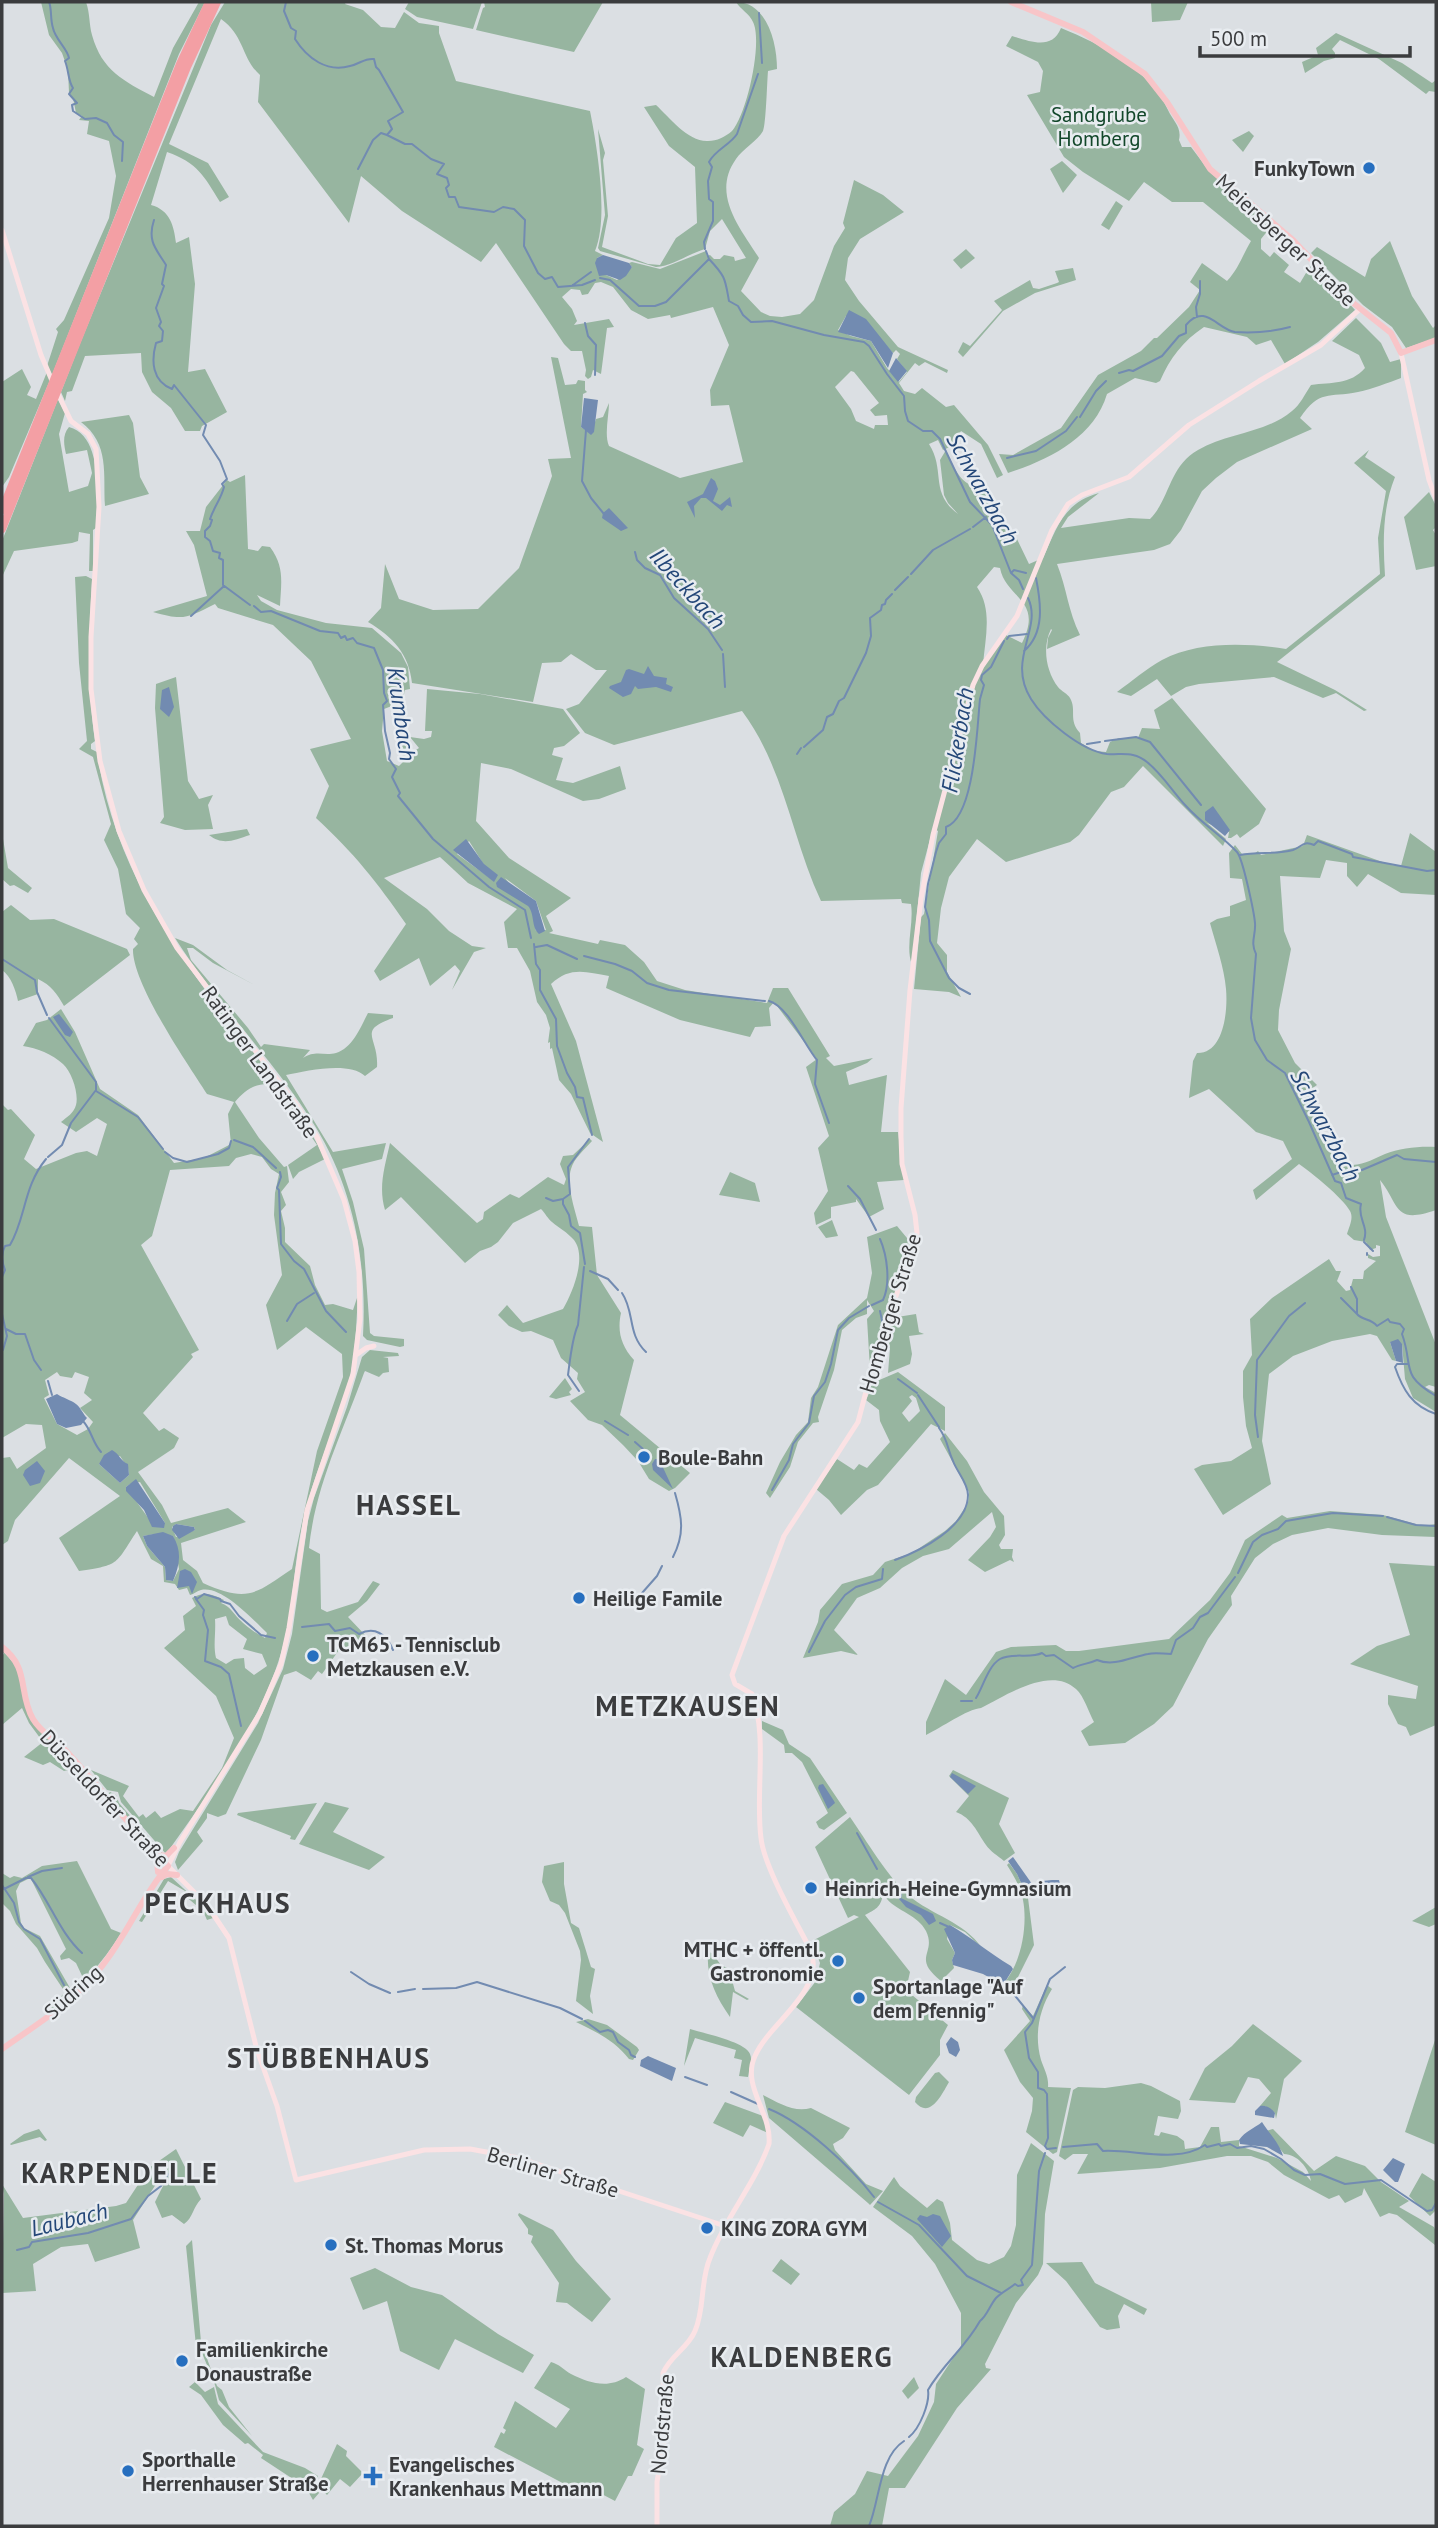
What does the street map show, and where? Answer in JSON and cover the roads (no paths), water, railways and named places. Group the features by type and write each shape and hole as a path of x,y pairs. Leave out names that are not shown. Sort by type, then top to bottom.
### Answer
{"highway":[{"path":"2,510 180,64 209,2"},
{"path":"2,529 187,67 217,2"}],"main road":[{"name":"Meiersberger Straße","path":"1011,2 1087,35 1147,76 1207,165 1293,240 1360,309 1392,335 1401,353 1429,481 1436,499"},
{"name":"Ratinger Landstraße","path":"2,230 48,370 63,405 71,421 88,434 96,449 99,507 91,662 93,715 100,761 118,827 144,890 177,948 296,1104 330,1163 344,1200 356,1249 361,1298 356,1355 343,1408 307,1510 291,1618 281,1664 260,1713 166,1865"},
{"name":"Homberger Straße","path":"770,2141 760,2099 751,2081 751,2068 767,2035 806,1989 814,1964 761,1843 760,1754 755,1701 751,1693 733,1682 732,1673 784,1536 858,1422 873,1366 917,1233 902,1164 901,1108 910,990 925,872 976,675 1017,616 1046,542 1061,513 1077,498 1129,477 1189,425 1321,345 1360,309"},
{"path":"1401,353 1436,340"},
{"path":"356,1355 374,1346"},
{"name":"Düsseldorfer Straße","path":"2,1647 19,1666 29,1709 37,1724 66,1751 166,1865 207,1905 229,1938 257,2050 278,2106 296,2180"},
{"name":"Ratinger Landstraße","path":"166,1865 180,1842"},
{"path":"146,1843 157,1861 158,1872"},
{"path":"157,1855 166,1856 174,1848"},
{"name":"Südring","path":"153,1888 158,1872 166,1865"},
{"name":"Südring","path":"2,2049 69,2001 90,1981 122,1939 166,1865"},
{"path":"158,1881 166,1874 177,1875"},
{"name":"Nordstraße","path":"657,2525 657,2482 665,2435 663,2374 667,2365 691,2340 696,2329 705,2271 725,2226 770,2141"},
{"name":"Berliner Straße","path":"296,2180 424,2150 471,2148 519,2158 725,2226"}],"water":[{"path":"603,255 629,263 632,267 620,280 606,275 599,276 595,263 597,258"},
{"path":"849,310 866,319 893,353 888,368 871,341 838,332"},
{"path":"896,358 907,371 898,382 889,371"},
{"path":"584,398 598,400 594,432 591,435 581,427"},
{"path":"711,478 718,489 713,501 720,505 730,497 732,507 727,505 722,511 706,498 701,498 694,506 695,518 687,502 703,494"},
{"path":"609,508 628,528 621,531 602,518"},
{"path":"648,666 654,676 667,678 666,684 673,687 671,692 656,687 638,689 635,686 631,694 623,697 609,688 621,682 626,670 644,674"},
{"path":"169,687 174,707 169,717 160,709 162,690"},
{"path":"1213,806 1230,830 1225,836 1205,820 1205,812"},
{"path":"466,839 484,864 498,875 494,882 453,850"},
{"path":"501,877 536,901 545,931 539,934 528,906 497,887 496,883"},
{"path":"59,1014 73,1032 70,1037 65,1035 53,1017"},
{"path":"1398,1339 1402,1344 1403,1363 1396,1361 1390,1342"},
{"path":"57,1394 79,1407 87,1418 81,1425 66,1428 57,1424 46,1399"},
{"path":"112,1450 128,1464 129,1475 120,1483 99,1464 104,1455"},
{"path":"655,1459 659,1459 673,1489 653,1470"},
{"path":"37,1461 45,1471 40,1483 30,1486 23,1475 25,1470"},
{"path":"136,1479 165,1523 164,1528 152,1527 144,1510 126,1491 126,1487"},
{"path":"176,1524 194,1527 195,1530 179,1539 172,1530"},
{"path":"163,1532 173,1536 178,1547 178,1564 173,1581 166,1580 165,1567 147,1546 143,1536"},
{"path":"185,1569 191,1572 197,1582 192,1594 189,1586 177,1588 180,1571"},
{"path":"952,1773 976,1786 968,1794 950,1777"},
{"path":"823,1784 835,1803 828,1809 818,1788"},
{"path":"1013,1857 1037,1891 1028,1898 1008,1861"},
{"path":"1059,1880 1060,1884 1052,1893 1045,1895 1037,1885 1042,1881"},
{"path":"899,1899 933,1914 936,1921 929,1925 921,1915 906,1907"},
{"path":"950,1925 1011,1966 1013,1969 1005,1982 1001,1984 983,1974 953,1965 955,1953 944,1929"},
{"path":"951,2037 958,2042 960,2050 956,2057 949,2053 946,2044"},
{"path":"648,2056 676,2068 672,2081 640,2066 641,2060"},
{"path":"1260,2106 1272,2110 1275,2113 1274,2118 1255,2115"},
{"path":"1262,2122 1283,2156 1267,2147 1240,2144 1241,2137"},
{"path":"1393,2158 1405,2164 1398,2182 1383,2170"},
{"path":"933,2214 940,2216 951,2236 942,2247 917,2219 920,2215 927,2217"}],"waterway":[{"name":"Krumbach","path":"49,2 54,32 69,58 65,61 73,88 69,94 77,103 72,105 73,111 85,119 96,118 107,123 114,135 123,142 122,161"},
{"name":"Schwarzbach","path":"286,2 284,11 291,28 296,31 295,39 305,52 318,62 342,68 374,59 403,112 388,121 392,129 387,135 405,144 412,144 431,159 444,164 437,174 447,178 449,197 455,197 459,207 494,212 503,207 514,209 525,220 524,246 538,273 545,279 552,277 558,287 582,285 595,280"},
{"path":"759,13 762,63"},
{"path":"705,249 704,242 713,221 713,202 709,199 708,181 712,167 709,162 737,134 758,74"},
{"path":"358,169 373,140 381,133 387,135"},
{"name":"Krumbach","path":"154,220 152,239 166,265 162,284 164,286 156,308 161,322 159,326 163,331 162,341 156,343 154,350 155,370 160,381 172,389 174,385 206,425 203,435 220,461 227,479 222,484 223,491 210,519 210,526 205,531 205,537 210,541 213,551 220,553 219,558 223,560 223,585 250,605"},
{"path":"706,251 709,259"},
{"name":"Schwarzbach","path":"600,278 610,280 639,306 655,306 666,302 709,259 724,278 729,301 738,306 751,322 772,321 864,342 904,396 908,421 923,431 932,431 940,439 970,502 992,525 1011,573 1019,580 1023,589"},
{"path":"573,285 591,272"},
{"path":"1197,317 1200,281"},
{"path":"1119,373 1133,371 1162,356 1179,336 1186,333 1186,325 1199,316 1211,319 1235,332 1262,332 1290,327"},
{"name":"Ilbeckbach","path":"585,323 588,336 596,345 595,375"},
{"path":"1080,417 1096,391 1106,381"},
{"path":"1007,458 1036,451 1066,431 1077,417"},
{"name":"Ilbeckbach","path":"586,430 582,481 604,514"},
{"path":"973,527 986,517"},
{"path":"911,574 933,550 970,529"},
{"name":"Ilbeckbach","path":"635,552 637,560 645,568 660,575 674,598 708,629 722,650"},
{"path":"1012,572 1014,570 1026,573"},
{"path":"895,590 908,577"},
{"path":"1024,651 1035,636 1040,617 1036,578"},
{"path":"191,616 224,586"},
{"path":"804,747 823,730 827,717 833,714 839,701 844,698 866,653 871,636 870,618 881,610 892,594"},
{"name":"Schwarzbach","path":"1028,598 1031,621 1022,671 1024,684 1037,707 1054,725 1086,747 1107,754 1133,755 1147,762 1181,801 1237,852 1248,886 1255,923 1253,942 1256,954 1251,1018 1255,1040 1267,1060 1285,1073 1335,1181 1341,1183 1346,1198 1361,1204 1364,1240"},
{"name":"Krumbach","path":"254,606 261,612 271,611 320,631 338,633 341,638 345,636 347,640 353,638 357,643 374,648 383,670 387,701 383,705 385,731 389,759 396,769 392,777 400,793 398,796 433,839 489,887 525,910 531,938"},
{"name":"Flickerbach","path":"1007,639 1009,636 1027,634"},
{"name":"Flickerbach","path":"970,994 949,978 930,941 925,907 939,843 946,834 946,827 956,820 969,789 984,685 982,675 991,667 1004,641"},
{"name":"Ilbeckbach","path":"723,654 725,687"},
{"path":"1105,741 1136,737 1150,742 1201,805"},
{"path":"1087,744 1100,742"},
{"path":"797,754 801,748"},
{"path":"1240,855 1287,851 1305,844 1314,845 1318,841 1352,854 1353,857 1427,871 1436,870"},
{"name":"Krumbach","path":"534,944 536,964 540,970 540,990 556,1019 557,1046 577,1097 583,1098 592,1135"},
{"path":"536,947 547,945 577,959"},
{"path":"584,956 615,964 632,971 647,983 669,990 765,1001"},
{"path":"2,959 35,980 47,1015"},
{"path":"769,1001 783,1010 817,1060 815,1084 829,1123"},
{"path":"48,1157 62,1145 71,1123 96,1090 96,1082 49,1018"},
{"path":"96,1091 138,1117 163,1149"},
{"name":"Krumbach","path":"585,1264 580,1233 571,1226 563,1199 570,1194 568,1167 589,1139"},
{"path":"234,1140 253,1147 276,1168"},
{"path":"165,1152 173,1158 187,1162 218,1154 229,1148 231,1141"},
{"path":"1332,1175 1347,1170 1362,1170 1397,1155 1404,1159 1436,1162"},
{"path":"2,1277 5,1270 2,1258 5,1246 10,1245 15,1235 33,1180 46,1159"},
{"path":"280,1172 277,1188 281,1244 304,1269 326,1311 346,1332"},
{"path":"848,1186 860,1199 876,1230"},
{"path":"546,1198 553,1201 563,1199"},
{"path":"872,1305 883,1300 887,1286 885,1253 880,1239"},
{"name":"Schwarzbach","path":"1364,1242 1373,1251"},
{"name":"Krumbach","path":"579,1391 568,1375 578,1325 584,1267"},
{"path":"590,1271 608,1279 618,1290"},
{"name":"Schwarzbach","path":"1351,1287 1357,1299 1359,1316 1377,1326 1388,1319 1400,1324 1404,1329 1402,1334 1412,1375 1436,1396"},
{"path":"287,1321 297,1304 314,1293"},
{"path":"622,1293 629,1308 636,1338 646,1352"},
{"path":"1341,1298 1357,1314"},
{"path":"1258,1437 1255,1415 1257,1360 1289,1316 1305,1303"},
{"path":"772,1490 789,1460 793,1444 809,1423 814,1396 825,1382 831,1364 838,1330 849,1318 869,1306"},
{"path":"880,1311 883,1325 880,1334"},
{"path":"2,1314 7,1336 3,1350"},
{"path":"6,1329 16,1334 25,1334 34,1360 41,1370"},
{"path":"885,1338 885,1347"},
{"path":"1407,1364 1397,1364 1395,1367 1405,1390 1421,1407 1436,1414"},
{"path":"898,1379 917,1393"},
{"path":"48,1381 52,1395"},
{"path":"918,1395 939,1427"},
{"path":"83,1421 101,1452"},
{"name":"Krumbach","path":"605,1421 628,1435"},
{"path":"895,1560 917,1551 941,1536 966,1507 966,1486 939,1428"},
{"name":"Krumbach","path":"635,1442 651,1456"},
{"name":"Krumbach","path":"673,1557 681,1525 675,1493"},
{"path":"1238,1573 1253,1542 1278,1529 1286,1521 1333,1513 1383,1516"},
{"path":"1387,1517 1416,1525 1436,1526"},
{"name":"Krumbach","path":"635,1601 657,1576 662,1566"},
{"path":"809,1652 825,1621 845,1595 856,1587 882,1579 883,1569"},
{"path":"976,1698 992,1666 1005,1657 1042,1653 1046,1656 1054,1655 1073,1668 1097,1660 1116,1662 1151,1653 1171,1654 1176,1640 1193,1628 1200,1617 1208,1613 1235,1577"},
{"path":"195,1597 197,1599 204,1594 230,1604 239,1616 261,1635 275,1638"},
{"path":"196,1599 204,1610 208,1630 205,1661 221,1667 229,1674 241,1726"},
{"path":"302,1627 329,1624 335,1631 350,1628 359,1634 375,1631 387,1640 393,1650"},
{"path":"961,1701 972,1701"},
{"path":"857,1833 877,1869"},
{"path":"28,1877 42,1871 62,1868"},
{"path":"4,1889 31,1878 67,1936 82,1953"},
{"path":"2,1885 14,1903 19,1922 24,1929 40,1939 64,1985"},
{"path":"891,1888 901,1895 900,1898"},
{"path":"940,1923 949,1927"},
{"path":"1056,2148 1047,2149 1045,2146 1048,2138 1047,2094 1038,2088 1038,2072 1029,2058 1025,2032 1032,2023 1050,1979 1065,1967"},
{"path":"351,1972 390,1993"},
{"path":"423,1989 456,1988 477,1982 560,2008 582,2019"},
{"path":"398,1992 415,1989"},
{"path":"1012,1992 1033,2018"},
{"path":"585,2021 600,2032 613,2032 618,2042 635,2057"},
{"path":"685,2077 707,2085"},
{"path":"731,2092 758,2104"},
{"path":"769,2109 812,2135 853,2173 874,2197"},
{"path":"1063,2147 1097,2144 1103,2151 1169,2155 1194,2151 1205,2145 1230,2144 1237,2148 1251,2146 1264,2149 1305,2175 1320,2174 1345,2184 1381,2180 1427,2211 1432,2210 1436,2203"},
{"path":"909,2437 920,2422 926,2408 928,2390 940,2372 968,2340 996,2298 1015,2284 1023,2285 1021,2280 1032,2265 1039,2171 1045,2153"},
{"name":"Laubach","path":"17,2250 29,2247 32,2242 88,2233 131,2219 148,2196 161,2186 168,2174"},
{"path":"878,2202 919,2225 967,2276 1001,2293"},
{"path":"869,2526 885,2468 896,2448 904,2441"}],"place":[{"name":"FunkyTown","path":"1369,168"},
{"name":"Boule-Bahn","path":"644,1457"},
{"name":"Heilige Famile","path":"579,1598"},
{"name":"TCM65 - Tennisclub Metzkausen e.V.","path":"313,1656"},
{"name":"Heinrich-Heine-Gymnasium","path":"811,1888"},
{"name":"MTHC + öffentl. Gastronomie","path":"838,1961"},
{"name":"Sportanlage \"Auf dem Pfennig\"","path":"859,1998"},
{"name":"KING ZORA GYM","path":"707,2228"},
{"name":"St. Thomas Morus","path":"331,2245"},
{"name":"Familienkirche Donaustraße","path":"182,2361"},
{"name":"Sporthalle Herrenhauser Straße","path":"128,2471"},
{"name":"Evangelisches Krankenhaus Mettmann","path":"373,2476"}],"district":[{"name":"HASSEL","path":"409,1504"},
{"name":"METZKAUSEN","path":"688,1705"},
{"name":"PECKHAUS","path":"218,1902"},
{"name":"STÜBBENHAUS","path":"329,2057"},
{"name":"KARPENDELLE","path":"120,2172"},
{"name":"KALDENBERG","path":"802,2356"}],"park label":[{"name":"Sandgrube Homberg","path":"1099,126"}]}
